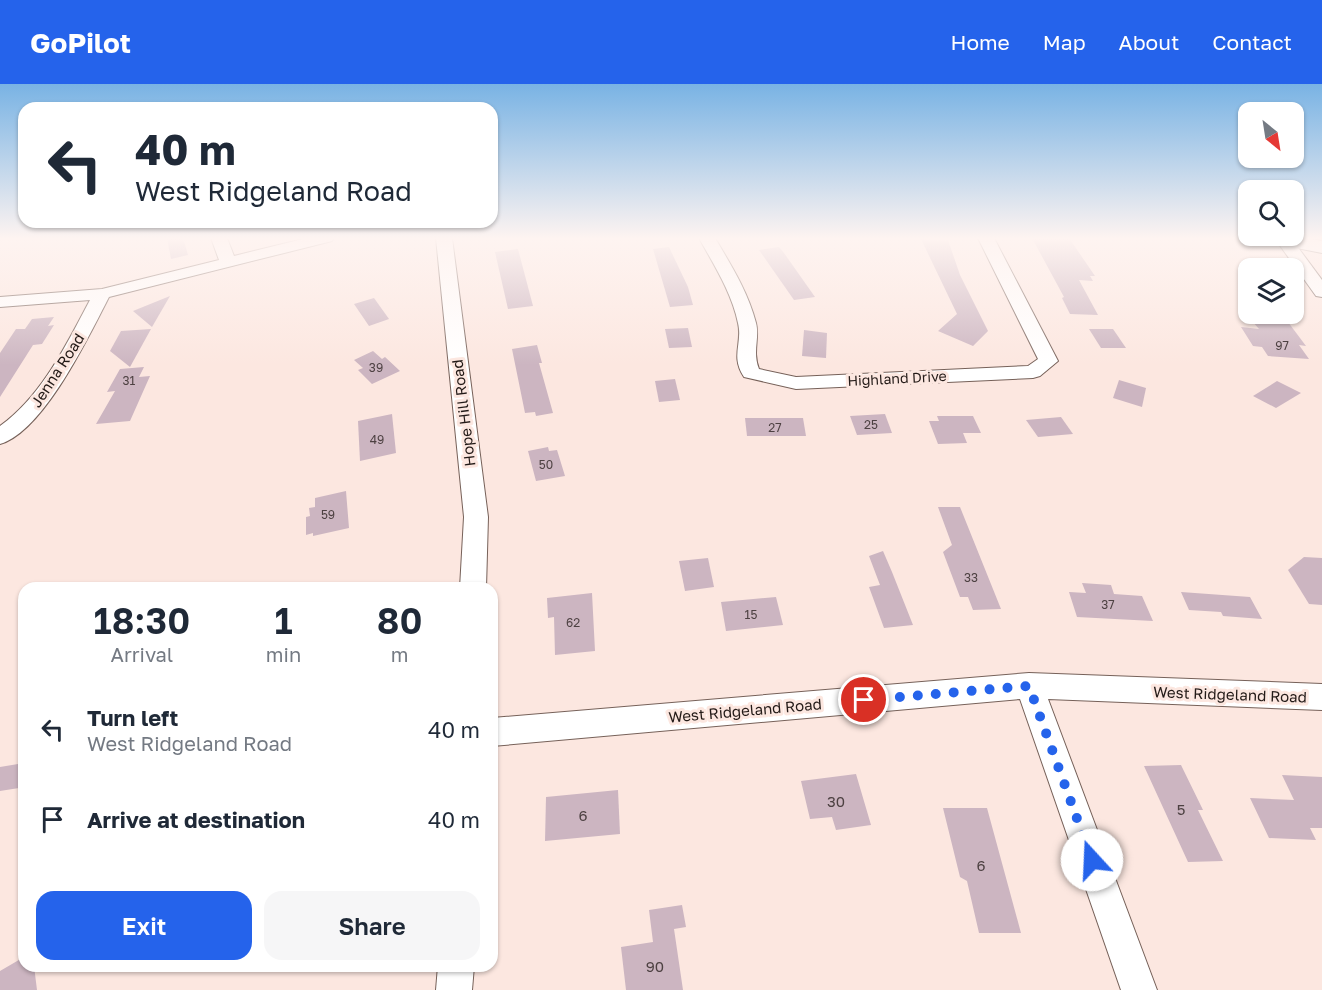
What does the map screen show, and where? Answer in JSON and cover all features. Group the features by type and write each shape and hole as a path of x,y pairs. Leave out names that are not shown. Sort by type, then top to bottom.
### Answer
{"street":[{"path":"0,302 102,294 156,280"},
{"name":"Hope Hill Road","path":"449,280 476,517 473,582"},
{"name":"Highland Drive","path":"731,280 748,325 745,357 751,373 796,383 1033,372 1048,361 1007,280"},
{"path":"1312,280 1322,292"},
{"name":"Jenna Road","path":"0,437 28,414 74,346 102,294"},
{"path":"1029,686 1139,990"},
{"name":"West Ridgeland Road","path":"498,731 1029,686 1322,697"},
{"path":"454,990 456,972"}],"building":[{"path":"501,280 526,280 533,306 508,309"},
{"path":"662,280 685,280 693,305 670,307"},
{"path":"780,280 803,280 815,297 794,300"},
{"path":"941,280 963,280 988,331 973,346 938,331 957,314"},
{"path":"1055,280 1079,280 1098,315 1070,314 1062,298 1064,297"},
{"path":"170,296 152,327 133,311"},
{"path":"374,298 389,319 369,326 354,304"},
{"path":"54,317 48,326 54,325 42,344 33,345 0,397 0,353 16,329 25,329 32,319"},
{"path":"1255,324 1290,324 1306,346 1299,345 1309,359 1268,356 1262,347 1253,346 1241,327 1259,329"},
{"path":"688,328 692,347 669,348 665,329"},
{"path":"151,329 130,367 110,351 121,331"},
{"path":"1089,329 1113,329 1126,348 1101,348"},
{"path":"804,330 827,333 826,358 802,356"},
{"path":"537,345 542,363 539,363 553,413 536,416 535,412 525,413 512,349"},
{"path":"373,351 382,359 385,357 400,371 372,384 358,370 363,368 354,360"},
{"path":"144,367 139,377 150,376 130,421 96,424 115,391 107,392 120,369"},
{"path":"675,379 680,400 659,402 655,381"},
{"path":"1119,380 1146,388 1142,407 1113,398"},
{"path":"1277,381 1301,393 1276,408 1253,396"},
{"path":"392,414 396,453 360,461 358,421"},
{"path":"885,414 892,433 857,435 850,416"},
{"path":"937,416 973,416 981,433 963,433 967,443 938,444 929,421 939,421"},
{"path":"1061,417 1073,434 1038,437 1026,420"},
{"path":"745,418 803,418 806,436 747,436"},
{"path":"548,447 549,451 557,450 565,476 536,481 528,451"},
{"path":"346,491 349,528 313,536 313,533 306,535 306,517 310,516 309,508 315,507 315,498"},
{"path":"938,507 960,507 1001,609 973,610 968,597 960,597 943,552 952,545"},
{"path":"883,551 913,625 884,628 869,587 880,585 869,556"},
{"path":"1304,557 1322,558 1322,605 1309,604 1288,570"},
{"path":"708,558 714,587 685,591 679,561"},
{"path":"1082,583 1111,585 1114,594 1142,596 1153,621 1077,617 1069,592 1086,593"},
{"path":"1181,592 1250,597 1262,619 1223,616 1221,612 1189,610"},
{"path":"592,593 595,651 555,655 554,617 548,618 547,598"},
{"path":"776,597 783,625 726,631 721,602"},
{"path":"18,764 18,788 0,791 0,767"},
{"path":"1181,765 1203,810 1198,810 1223,861 1188,862 1144,766"},
{"path":"856,774 871,825 836,830 832,817 810,819 801,781"},
{"path":"1282,775 1322,777 1322,828 1310,828 1316,840 1269,838 1250,798 1294,800"},
{"path":"618,790 620,834 545,841 546,797"},
{"path":"943,808 987,808 1021,933 979,933 967,881 960,877"},
{"path":"682,905 686,927 674,929 683,990 626,990 621,947 653,942 649,910"},
{"path":"18,960 18,972 35,972 37,990 0,990 0,971"}],"route":[{"path":"864,700 1029,686 1092,860"}]}
